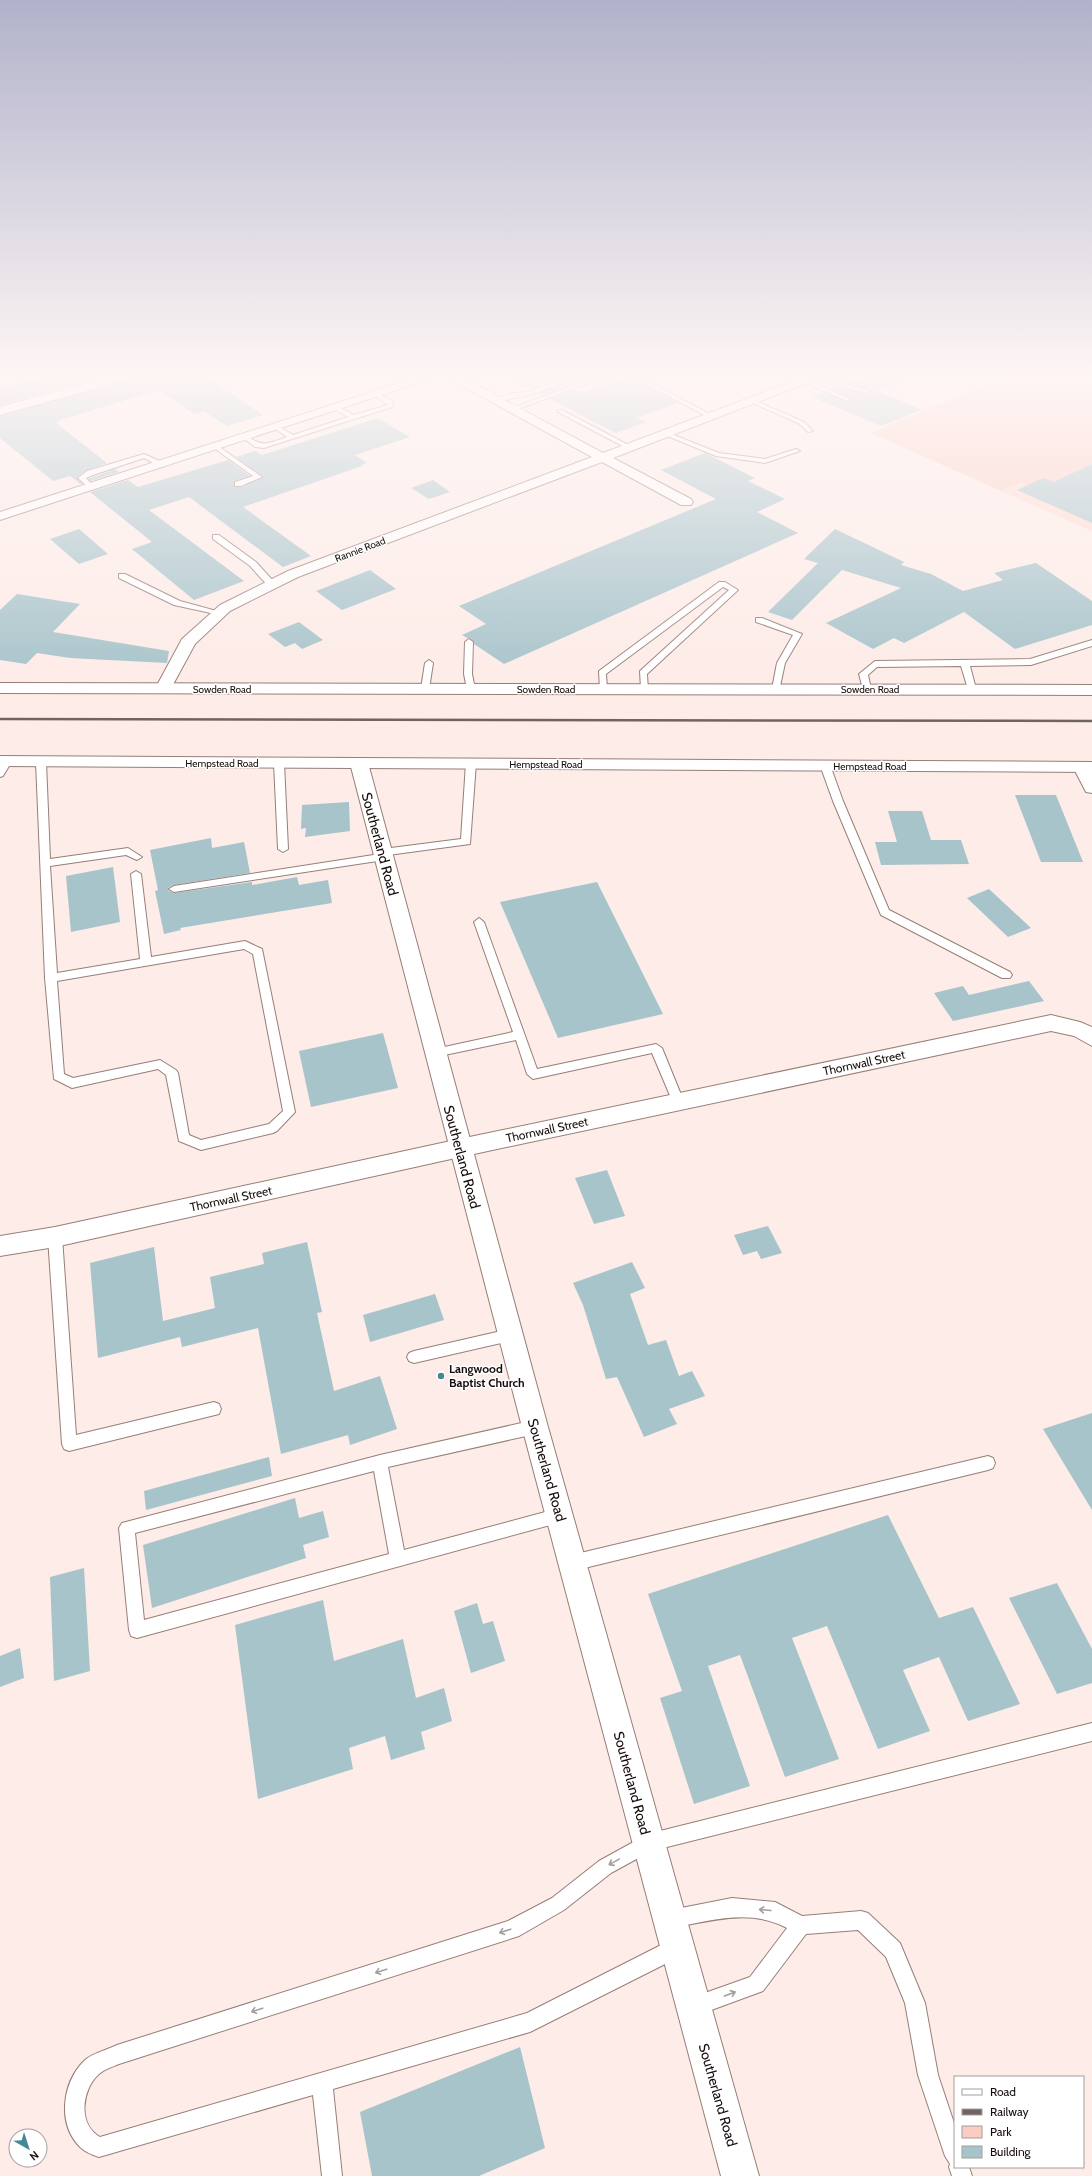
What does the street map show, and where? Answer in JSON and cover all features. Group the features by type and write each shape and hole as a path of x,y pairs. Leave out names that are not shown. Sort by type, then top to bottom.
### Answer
{"street":[{"path":"0,516 120,478"},
{"name":"Rannie Road","path":"163,689 188,642 225,608 293,574 552,478"},
{"path":"640,478 686,502"},
{"name":"Sowden Road","path":"0,688 1092,690"},
{"name":"Hempstead Road","path":"2,766 41,762 1087,767"},
{"name":"Southerland Road","path":"359,763 534,1427 560,1516 740,2176"},
{"path":"1087,767 1092,788"},
{"name":"Thornwall Street","path":"0,1246 55,1237 460,1148 1051,1023 1080,1030 1092,1038"}],"lane":[{"path":"83,478 82,478 90,487"},
{"path":"238,484 256,478"},
{"path":"216,537 253,564 272,585"},
{"path":"122,576 177,603 220,612"},
{"path":"603,689 602,673 722,584 734,590 643,673 645,689"},
{"path":"759,620 798,634 781,662 776,689"},
{"path":"469,642 468,674 471,689"},
{"path":"867,689 863,674 875,664 1034,661 1092,643"},
{"path":"425,689 429,663"},
{"path":"965,663 972,689"},
{"path":"41,762 51,978 58,1076 72,1083 160,1064 172,1073 183,1138 202,1145 272,1128 290,1112 258,952 245,945 51,978"},
{"path":"279,763 283,848"},
{"path":"174,889 466,842 471,763"},
{"path":"825,765 885,912 1006,975"},
{"path":"45,863 128,851 137,857"},
{"path":"136,874 146,962"},
{"path":"479,922 533,1074 656,1048 678,1102"},
{"path":"435,1053 520,1035"},
{"path":"55,1237 69,1444 214,1409"},
{"path":"414,1357 510,1335"},
{"path":"534,1427 380,1462 127,1528 136,1630 560,1516"},
{"path":"380,1462 398,1560"},
{"path":"572,1563 988,1463"},
{"path":"677,1947 530,2022 99,2147 92,2144 80,2132 72,2110 80,2084 92,2067 117,2055 512,1929 558,1904 605,1867 648,1843 1092,1732"},
{"path":"669,1919 732,1907 775,1911 801,1925 860,1920 893,1950 915,2003 928,2075 954,2153"},
{"path":"693,2007 756,1984 801,1925"},
{"path":"322,2082 332,2176"}],"shaded area":[{"path":"1030,478 1092,478 1092,531 1001,491"}],"green space":[{"path":"971,478 1082,478 1092,499 1043,478 1028,485 1021,482 1001,491"}],"building":[{"path":"49,478 65,478 53,481"},
{"path":"72,478 77,478 82,484"},
{"path":"92,478 102,478 91,481 88,479"},
{"path":"170,478 245,478 234,481 234,487 242,487 262,478 328,478 243,507 311,556 283,567 189,497 149,510 244,581 194,600 132,549 152,542 90,492 128,480 138,487"},
{"path":"675,478 754,478 748,481 785,499 757,512 798,533 504,664 474,644 470,638 462,635 486,624 459,606 716,499"},
{"path":"1043,478 1054,482 1063,478 1092,478 1092,523 1017,490"},
{"path":"433,480 450,492 429,499 411,488"},
{"path":"79,529 108,554 79,564 50,539"},
{"path":"835,529 904,562 901,565 931,574 963,591 1003,580 994,573 1036,563 1092,601 1092,625 1015,649 964,612 904,643 894,638 873,649 826,623 901,588 842,570 792,620 768,612 818,563 804,559"},
{"path":"370,570 396,589 342,610 316,591"},
{"path":"17,594 80,604 53,632 169,651 167,663 70,658 37,653 26,664 0,660 0,610"},
{"path":"299,622 323,640 302,649 295,643 285,647 268,634"},
{"path":"1015,795 1056,795 1083,862 1041,862"},
{"path":"349,802 350,831 305,837 306,828 301,829 302,805"},
{"path":"888,811 922,811 931,840 961,840 969,864 881,865 875,842 897,842"},
{"path":"211,838 212,848 244,842 250,873 174,885 168,888 168,890 174,893 252,882 252,885 297,877 299,885 328,880 332,903 180,928 181,930 164,934 155,891 158,890 150,850"},
{"path":"113,867 120,922 71,932 66,876"},
{"path":"597,882 663,1014 558,1038 500,902"},
{"path":"989,889 1031,928 1008,937 967,898"},
{"path":"1029,981 1044,1001 953,1021 934,993 963,986 969,995"},
{"path":"383,1033 398,1088 311,1107 299,1051"},
{"path":"607,1170 625,1216 594,1224 575,1178"},
{"path":"768,1226 782,1253 761,1259 757,1251 743,1255 734,1235"},
{"path":"307,1242 322,1312 317,1313 334,1391 380,1376 397,1429 350,1445 348,1435 281,1454 258,1328 182,1347 180,1337 98,1358 90,1263 154,1247 163,1321 215,1308 210,1277 264,1264 262,1253"},
{"path":"632,1262 645,1288 630,1294 648,1345 666,1340 679,1376 692,1371 705,1396 669,1409 677,1424 644,1437 617,1377 606,1379 583,1305 573,1283"},
{"path":"435,1294 444,1320 370,1342 363,1315"},
{"path":"1092,1413 1092,1510 1043,1429"},
{"path":"269,1457 272,1476 146,1510 144,1491"},
{"path":"295,1498 299,1518 323,1511 329,1537 303,1545 306,1558 152,1608 143,1545"},
{"path":"888,1515 939,1618 973,1607 1020,1704 968,1721 939,1657 903,1670 930,1731 878,1749 827,1626 792,1638 839,1759 785,1777 740,1655 708,1666 750,1786 694,1804 660,1698 682,1691 648,1594"},
{"path":"84,1568 90,1671 54,1681 50,1577"},
{"path":"1057,1583 1092,1649 1092,1683 1057,1694 1009,1598"},
{"path":"323,1600 334,1661 403,1639 416,1698 444,1688 452,1721 421,1732 425,1749 391,1760 385,1736 349,1748 353,1769 258,1799 235,1625"},
{"path":"477,1603 483,1624 493,1621 505,1661 471,1673 454,1611"},
{"path":"20,1648 24,1678 0,1687 0,1656"},
{"path":"520,2047 545,2148 479,2176 372,2176 360,2112"}],"railway":[{"path":"0,719 1092,721"}],"place":[{"name":"Langwood Baptist Church","path":"441,1376"}]}
